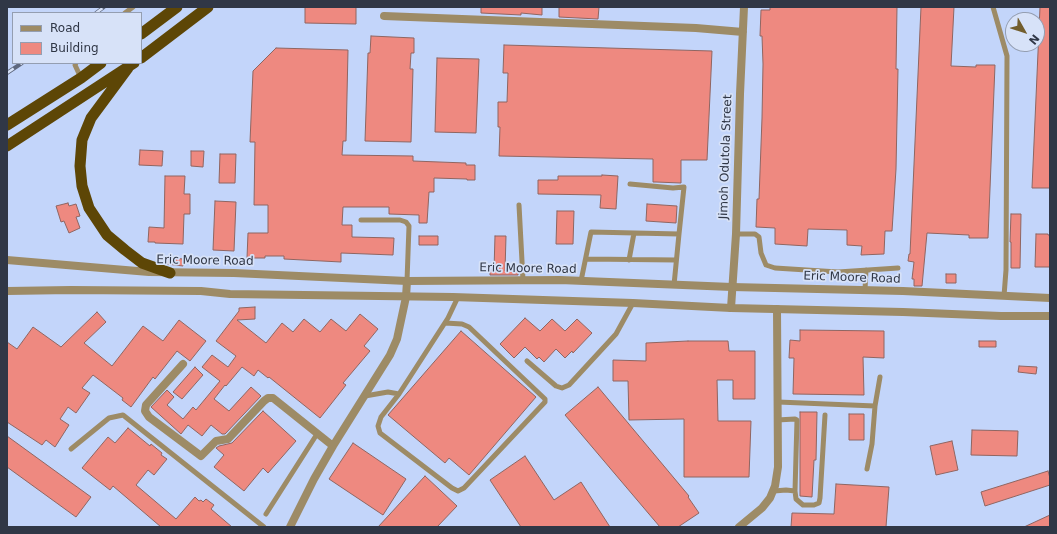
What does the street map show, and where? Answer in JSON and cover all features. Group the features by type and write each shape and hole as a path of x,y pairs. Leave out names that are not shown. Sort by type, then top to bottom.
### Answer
{"highway":[{"path":"142,33 177,7"},
{"path":"142,57 208,7"},
{"path":"7,125 100,64"},
{"path":"7,146 131,66"},
{"path":"131,66 91,118 82,140 80,166 82,186 89,208 107,235 142,263 170,273"}],"street":[{"name":"Jimoh Odutola Street","path":"731,308 736,234 744,7"},
{"path":"384,16 696,28 743,32"},
{"name":"Eric Moore Road","path":"7,260 170,273 234,273 407,281 581,281 732,287 865,290 1050,298"},
{"path":"290,527 314,479 333,446 390,355 395,344 406,297 407,281"},
{"path":"7,291 201,291 230,294 307,294 458,298 633,303 731,308 1001,316 1050,316"},
{"path":"739,527 762,508 774,491 778,467 777,309"},
{"path":"183,364 146,405 146,411 149,417 201,456 216,442 228,440 268,398 273,398 333,446"}],"lane":[{"path":"993,7 1007,56 1006,262 1004,296"},
{"path":"76,64 80,78"},
{"path":"630,184 673,188 684,187 674,285"},
{"path":"519,205 523,280"},
{"path":"361,220 400,220 406,222 409,226 407,281"},
{"path":"581,281 591,232 679,234"},
{"path":"629,260 634,232"},
{"path":"736,234 755,234 758,237 761,253 766,265 775,268 838,272 898,268"},
{"path":"586,259 676,260"},
{"path":"865,290 866,270"},
{"path":"445,323 462,324 468,327 543,397 545,402 464,488 458,491 380,433 378,426 380,417 399,394 445,323 458,298"},
{"path":"527,361 556,386 562,388 569,385 616,334 633,303"},
{"path":"867,468 872,444 875,406 880,377"},
{"path":"365,396 388,392 399,394"},
{"path":"778,402 875,406"},
{"path":"71,449 109,418 123,415 264,527"},
{"path":"777,420 797,420 796,499 803,505 814,505 819,502 820,498 825,415"},
{"path":"266,514 317,434"},
{"path":"774,491 795,491"}],"building":[{"path":"305,7 356,7 356,24 305,23"},
{"path":"481,7 542,7 542,15 521,13 521,15 481,13"},
{"path":"559,7 599,7 598,19 559,17"},
{"path":"770,7 897,7 896,69 898,69 896,169 892,231 885,231 884,254 861,255 862,246 847,245 847,230 808,229 807,246 775,244 775,228 756,227 757,199 759,199 762,118 763,64 762,36 760,36 761,10 770,10"},
{"path":"921,7 954,7 951,66 976,67 976,65 995,65 988,238 969,238 969,235 927,233 922,286 914,286 914,279 912,279 914,262 908,261 910,254"},
{"path":"1040,7 1050,7 1050,188 1032,188 1038,52 1045,52 1045,12 1040,12"},
{"path":"371,36 414,38 414,53 411,53 410,69 413,69 411,142 365,141 368,53 370,53"},
{"path":"504,45 712,51 707,160 681,160 681,183 653,182 653,159 499,156 500,127 498,127 498,102 507,102 508,73 503,73"},
{"path":"276,48 348,50 346,141 343,141 342,155 413,156 413,161 466,163 466,165 475,165 475,180 434,178 434,192 429,192 427,223 419,223 419,215 389,214 389,207 343,207 342,225 352,225 352,237 394,238 393,255 341,253 341,262 284,259 284,256 247,258 248,233 268,233 268,205 254,205 255,142 250,142 253,71"},
{"path":"437,58 479,59 476,133 435,132"},
{"path":"140,150 163,151 162,166 139,165"},
{"path":"191,151 204,151 203,167 191,166"},
{"path":"220,154 236,154 235,183 219,183"},
{"path":"165,176 185,176 184,194 190,194 190,214 184,214 183,244 148,242 149,227 164,228"},
{"path":"558,176 618,176 616,209 600,208 601,195 538,194 538,180 558,180"},
{"path":"215,201 236,202 234,251 213,250"},
{"path":"68,203 69,206 76,204 80,216 76,217 80,228 69,233 64,221 61,222 56,206"},
{"path":"647,204 677,206 676,223 646,221"},
{"path":"557,211 574,211 573,244 556,244"},
{"path":"1011,214 1021,214 1020,268 1011,268"},
{"path":"1036,234 1050,235 1050,267 1035,267"},
{"path":"419,236 438,236 438,245 419,245"},
{"path":"495,236 506,236 505,271 518,271 518,275 490,275 490,270 494,270"},
{"path":"167,258 184,259 183,266 167,264"},
{"path":"946,274 956,274 956,283 946,283"},
{"path":"255,307 255,319 237,320 266,343 282,323 293,332 304,319 320,332 331,319 346,331 360,314 378,329 364,346 370,351 343,383 346,385 320,418 269,377 268,378 258,370 254,376 242,367 214,399 229,411 251,387 261,396 225,434 222,434 211,425 202,436 188,425 181,434 151,407 167,390 174,397 167,405 183,419 193,407 196,410 220,381 202,367 212,355 228,367 236,356 216,341 239,311 239,308"},
{"path":"97,312 106,322 84,343 112,366 143,326 163,341 179,320 206,341 190,361 177,351 155,379 153,377 131,407 122,400 123,398 93,375 82,388 90,393 76,413 68,407 60,419 69,425 55,447 46,440 42,445 7,422 7,342 17,349 33,327 61,347"},
{"path":"525,318 540,331 552,319 565,331 577,319 592,333 573,353 572,351 565,358 556,349 544,362 539,357 537,359 525,347 514,358 500,344"},
{"path":"800,330 884,331 884,358 863,357 864,395 793,394 794,358 789,358 790,340 800,341"},
{"path":"461,331 536,397 469,475 449,458 445,463 388,415"},
{"path":"728,341 729,351 755,351 755,399 733,399 733,380 717,380 718,421 751,421 749,477 684,477 684,419 629,420 628,381 613,381 613,360 646,361 646,343"},
{"path":"979,341 996,341 996,347 979,347"},
{"path":"1019,366 1037,367 1036,374 1018,372"},
{"path":"195,367 203,375 182,399 173,392"},
{"path":"598,387 689,496 688,497 699,513 678,527 660,527 565,415"},
{"path":"263,411 296,441 268,473 263,468 244,491 214,467 224,455 216,448 232,443"},
{"path":"800,412 817,412 816,460 814,460 812,497 800,496"},
{"path":"849,414 864,414 864,440 849,440"},
{"path":"128,428 150,446 151,444 167,459 154,475 148,470 136,485 176,519 195,497 199,501 201,500 203,502 206,499 214,505 211,509 232,527 161,527 113,486 110,490 82,468 108,437 115,443"},
{"path":"972,430 1018,431 1017,456 971,455"},
{"path":"7,436 91,497 76,517 7,467"},
{"path":"952,441 958,470 936,475 930,446"},
{"path":"353,443 406,479 383,515 329,479"},
{"path":"525,456 554,500 581,482 610,527 521,527 490,480"},
{"path":"1048,471 1050,485 985,506 981,492"},
{"path":"425,476 457,506 437,527 378,527"},
{"path":"836,484 889,487 886,527 791,527 792,513 834,514"},
{"path":"1050,515 1050,527 1024,527"}],"railway":[{"path":"97,12 104,7"},
{"path":"7,73 20,64"}]}
